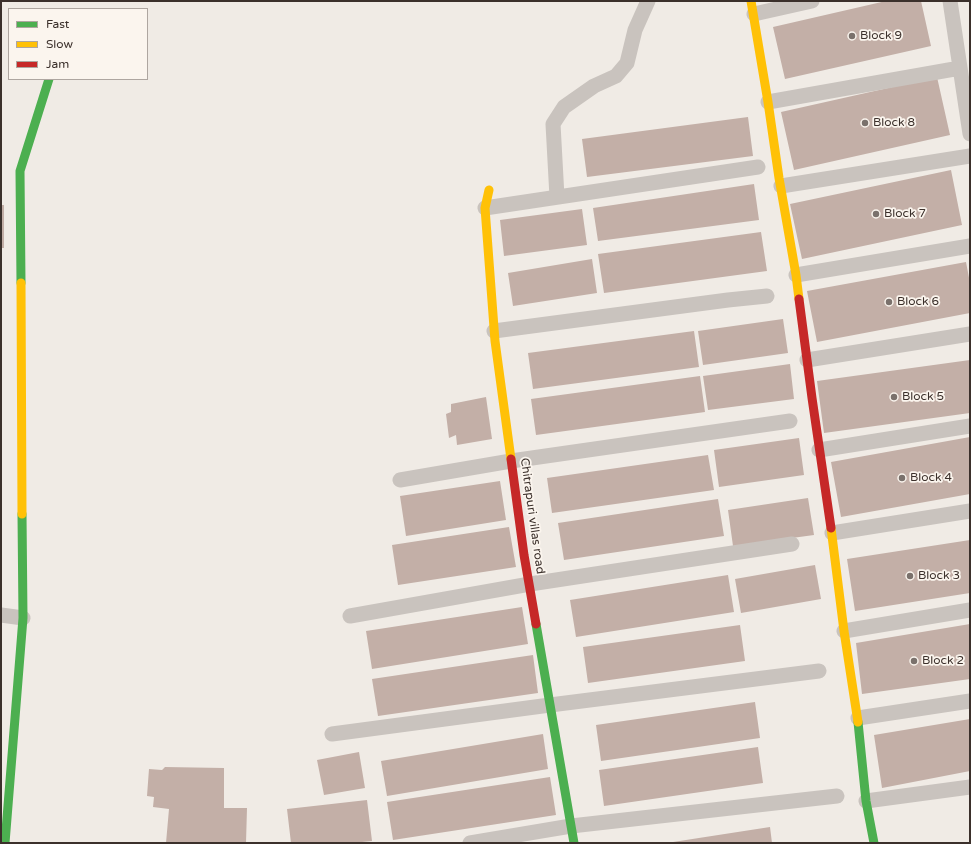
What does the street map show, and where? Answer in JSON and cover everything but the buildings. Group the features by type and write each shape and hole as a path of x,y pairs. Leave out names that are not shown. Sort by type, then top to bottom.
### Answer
{"street":[{"path":"557,197 553,124 564,106 594,86 616,76 627,63 635,30 648,1"},
{"path":"812,1 753,8 796,275 844,631 858,718 866,801 874,843"},
{"path":"950,1 970,134"},
{"path":"768,102 960,68"},
{"path":"4,843 23,618 20,171 49,80"},
{"path":"781,186 970,156"},
{"path":"485,208 758,167"},
{"name":"Chitrapuri villas road","path":"489,190 485,208 495,341 524,555 574,843"},
{"path":"796,275 970,246"},
{"path":"494,331 767,296"},
{"path":"807,360 970,334"},
{"path":"400,480 511,461 790,421"},
{"path":"819,450 970,426"},
{"path":"832,534 970,511"},
{"path":"350,616 530,584 792,544"},
{"path":"844,631 970,610"},
{"path":"1,615 23,618"},
{"path":"332,734 819,671"},
{"path":"858,718 970,702"},
{"path":"866,801 970,787"},
{"path":"470,843 571,826 837,796"}],"traffic: fast":[{"path":"21,283 20,171 49,80"},
{"path":"5,843 23,618 22,514"},
{"path":"536,624 574,843"},
{"path":"858,722 866,801 874,843"}],"traffic: slow":[{"path":"751,1 799,299"},
{"path":"489,190 485,208 495,341 511,459"},
{"path":"21,283 22,514"},
{"path":"831,528 844,631 858,722"}],"traffic: jam":[{"path":"799,299 831,528"},
{"path":"511,459 524,555 536,624"}],"place":[{"name":"Block 9","path":"852,36"},
{"name":"Block 8","path":"865,123"},
{"name":"Block 7","path":"876,214"},
{"name":"Block 6","path":"889,302"},
{"name":"Block 5","path":"894,397"},
{"name":"Block 4","path":"902,478"},
{"name":"Block 3","path":"910,576"},
{"name":"Block 2","path":"914,661"}]}
